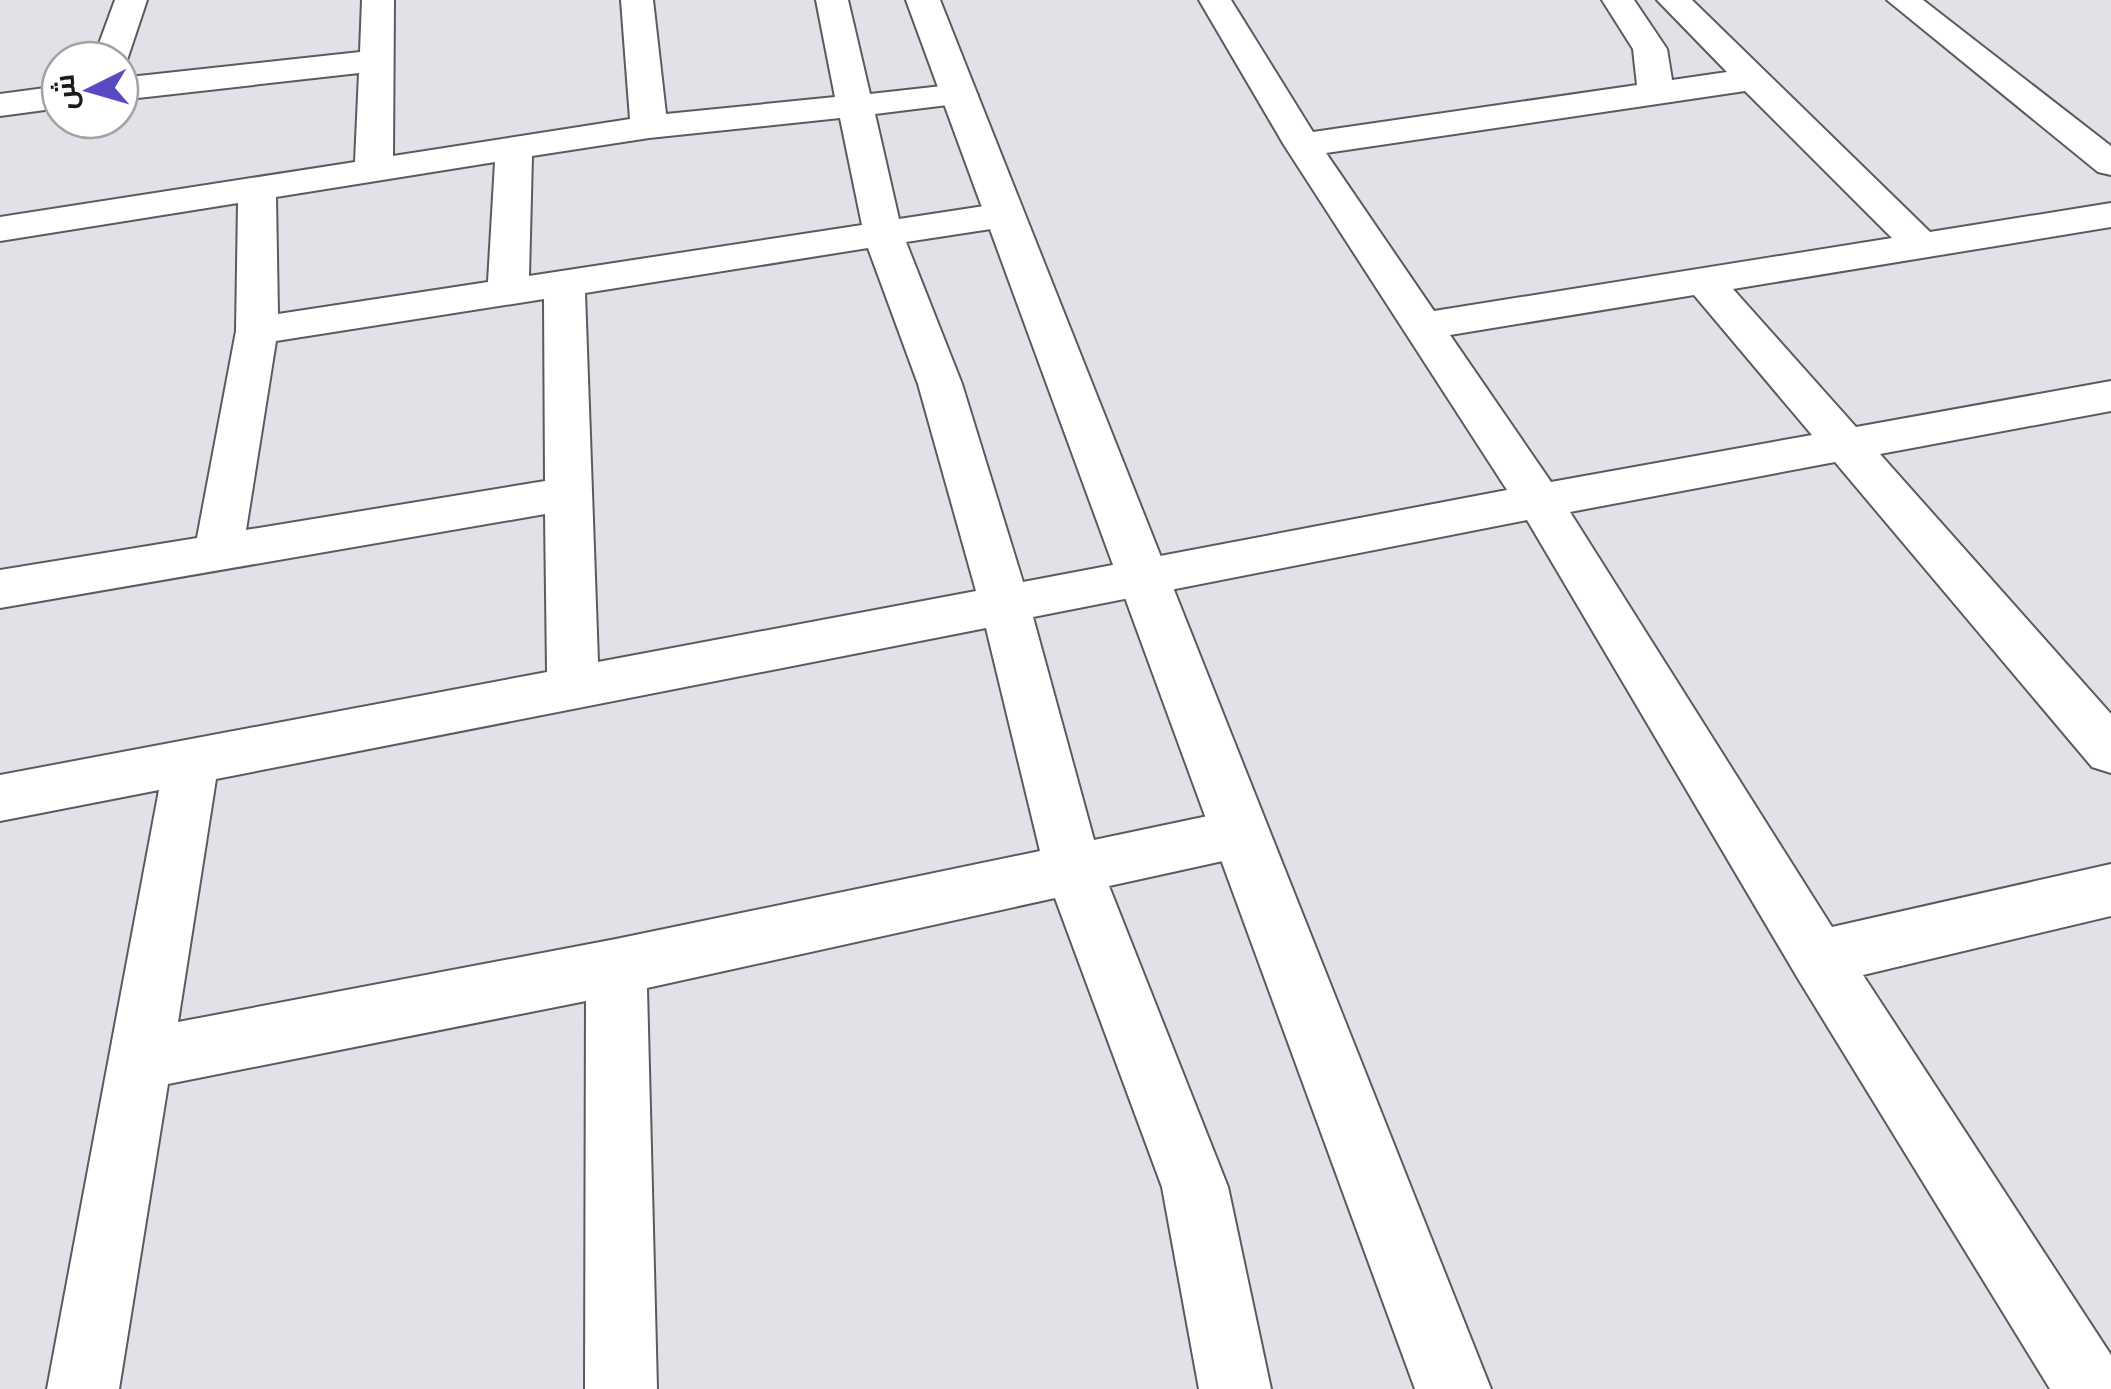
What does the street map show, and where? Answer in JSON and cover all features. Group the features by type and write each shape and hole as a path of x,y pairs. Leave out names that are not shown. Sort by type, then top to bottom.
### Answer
{"street":[{"path":"117,40 131,0"},
{"path":"374,166 378,0"},
{"path":"637,0 649,126"},
{"path":"832,0 884,234 940,384 1004,605 1073,869 1195,1186 1235,1389"},
{"path":"925,0 1139,575 1453,1389"},
{"path":"1216,0 1302,145 1538,500 1818,958 2091,1389"},
{"path":"1618,0 1650,49 1656,94"},
{"path":"1672,0 1922,246"},
{"path":"1903,0 2111,164"},
{"path":"140,87 376,60"},
{"path":"1302,145 1753,79"},
{"path":"0,228 374,166 649,126 960,95"},
{"path":"0,105 40,100"},
{"path":"508,293 514,146"},
{"path":"220,550 257,331 257,186"},
{"path":"257,331 1004,215"},
{"path":"1424,326 2111,216"},
{"path":"1704,281 1842,446 2111,752"},
{"path":"564,285 574,688"},
{"path":"0,798 1004,605 1139,575 2092,399 2111,438"},
{"path":"0,589 567,494"},
{"path":"83,1389 192,760"},
{"path":"142,1059 616,966 1241,834"},
{"path":"1818,958 2111,890"},
{"path":"616,966 622,1389"}]}
